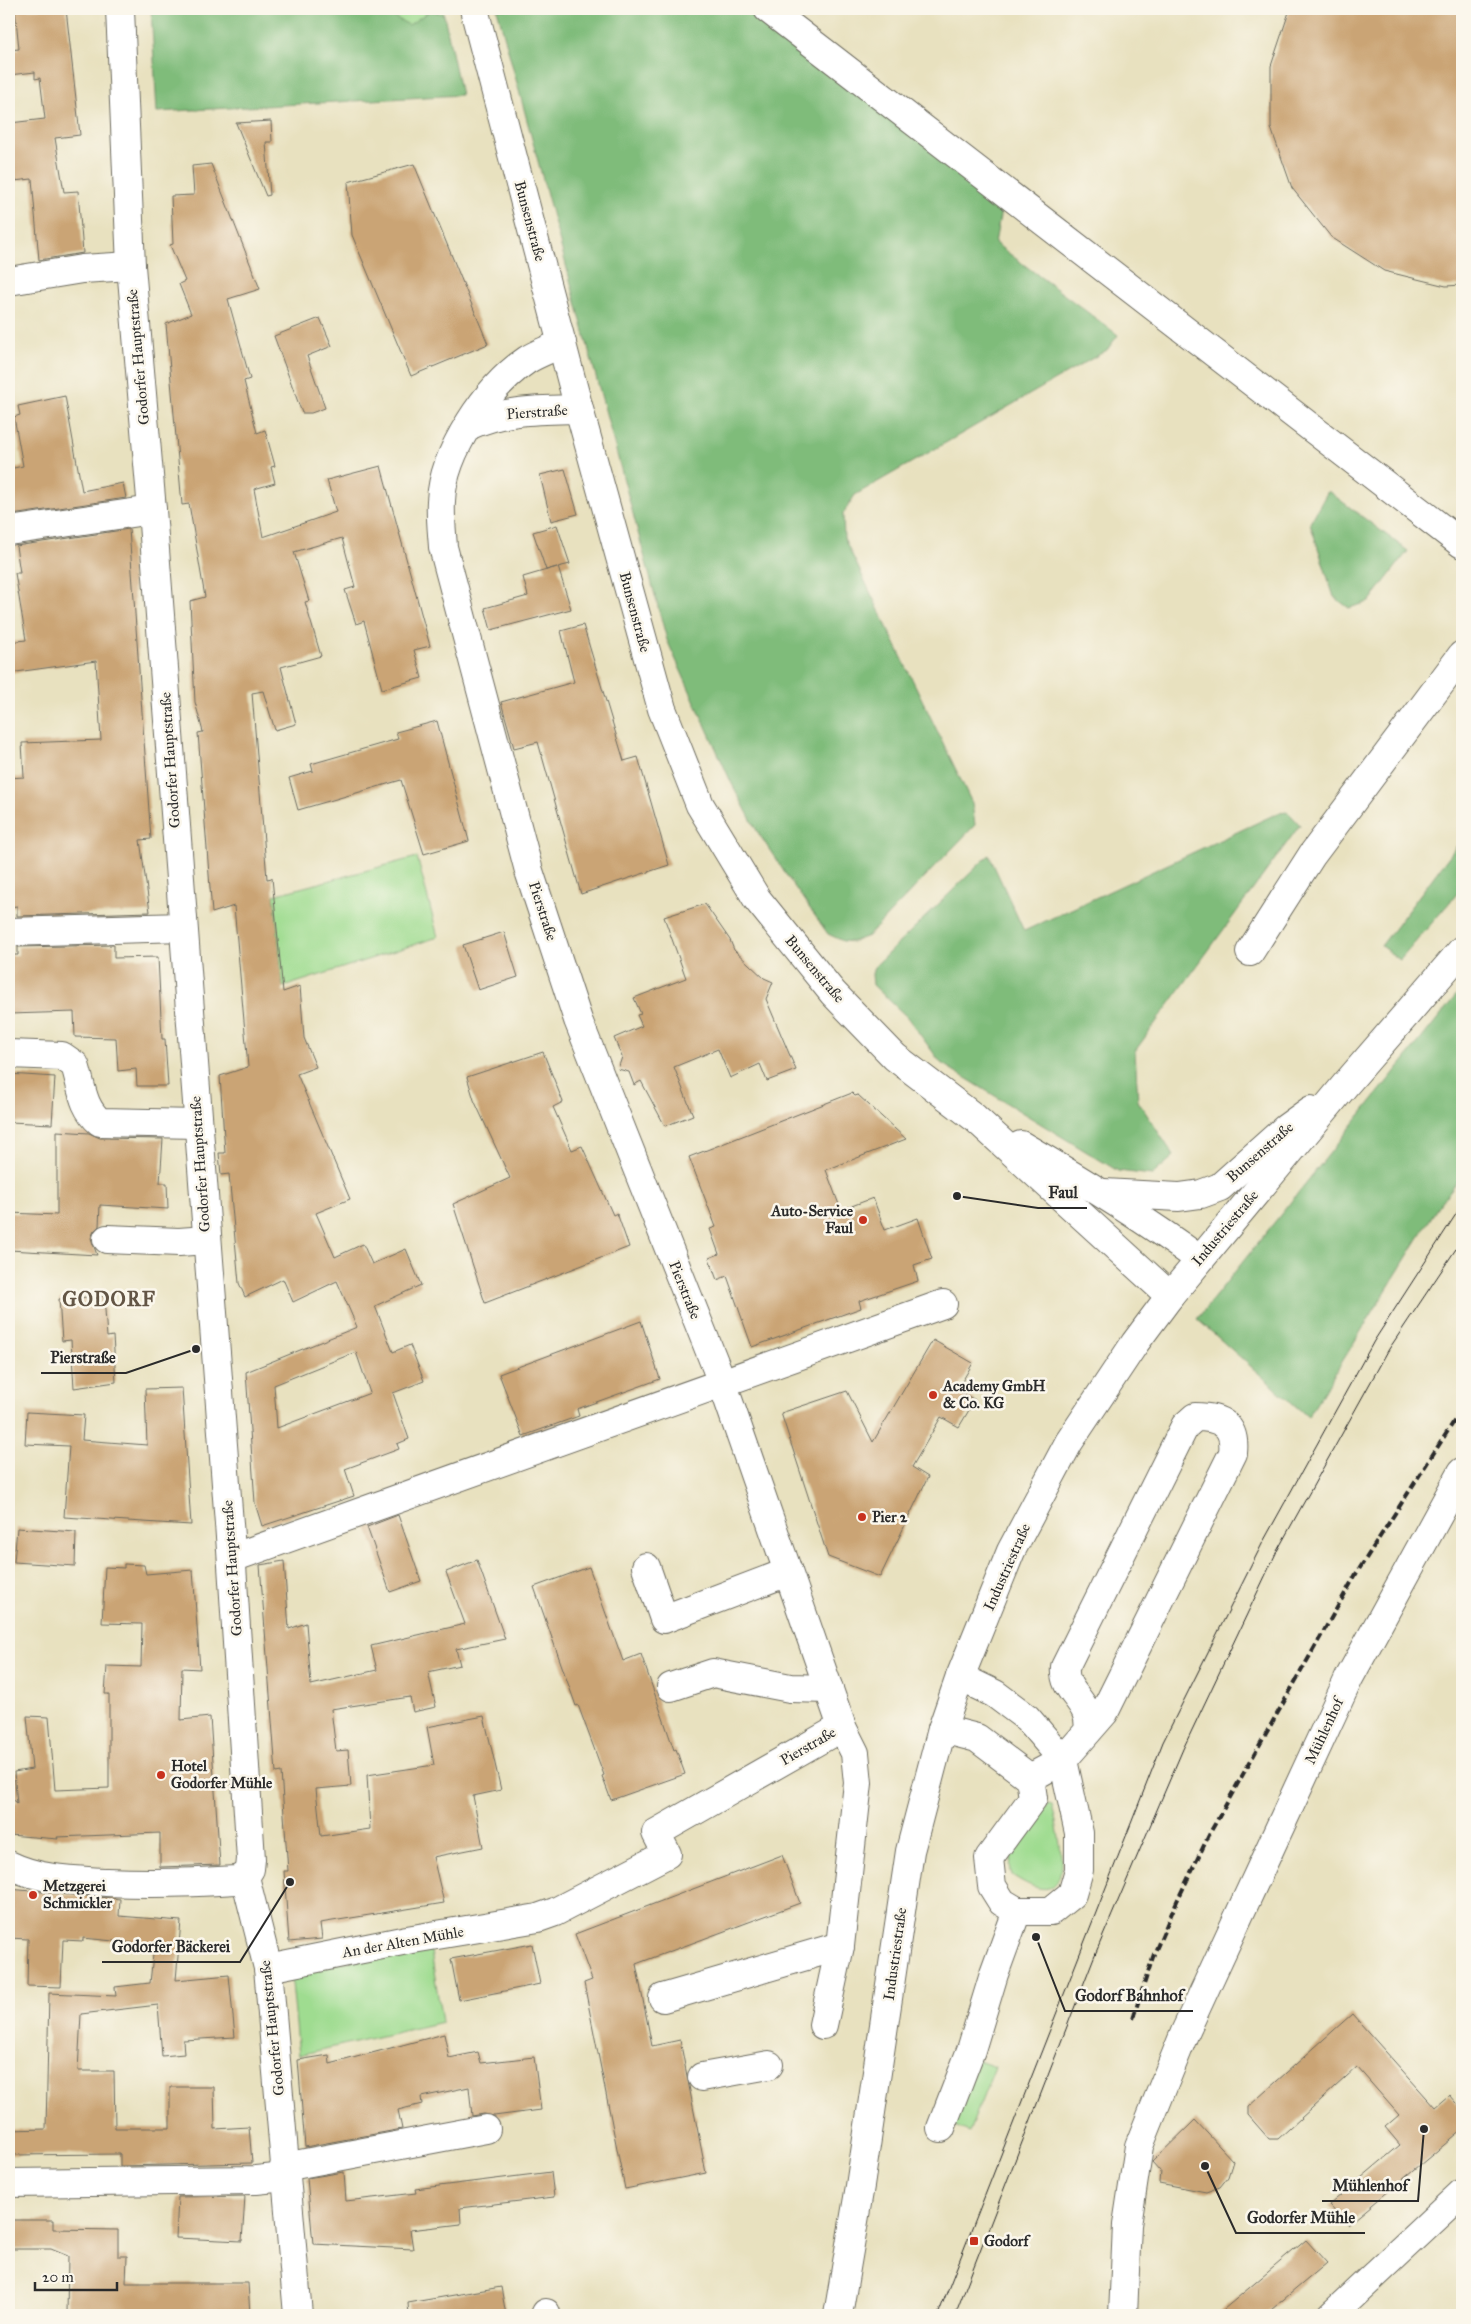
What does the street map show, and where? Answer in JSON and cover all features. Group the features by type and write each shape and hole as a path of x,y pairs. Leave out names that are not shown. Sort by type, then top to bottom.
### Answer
{"street":[{"name":"Godorfer Hauptstraße","path":"120,9 131,266 152,510 206,1240 232,1558 251,1859 250,1870 245,1877 268,1968 298,2315"},
{"name":"Bunsenstraße","path":"474,9 579,409 662,709 700,805 757,899 833,993 895,1057 974,1118 1170,1296"},
{"path":"768,9 1462,544"},
{"path":"9,281 82,269 131,266"},
{"name":"Pierstraße","path":"538,1918 555,1912 667,1854 656,1833 842,1727 722,1382 578,1020 529,871 443,548 441,500 444,482 456,448 468,426 498,386 528,360 562,343"},
{"name":"Pierstraße","path":"468,426 489,417 526,410 579,409"},
{"path":"9,531 152,510"},
{"path":"1250,952 1312,856 1462,655"},
{"path":"9,932 183,927"},
{"name":"Industriestraße","path":"838,2315 860,2186 910,1851 942,1728 960,1677 1011,1551 1069,1442 1135,1343 1170,1296 1346,1084 1462,950"},
{"path":"9,1054 62,1056 76,1065 84,1102 90,1114 100,1122 198,1124"},
{"name":"Bunsenstraße","path":"1104,1193 1179,1196 1201,1194 1220,1187 1286,1128 1346,1084"},
{"name":"Bunsenstraße","path":"974,1118 1104,1193 1160,1230 1199,1259"},
{"path":"106,1239 179,1242 206,1240"},
{"path":"232,1558 722,1382 826,1348 944,1304"},
{"path":"1030,1778 1063,1760 1104,1713 1234,1453 1235,1439 1228,1426 1210,1417 1195,1417 1185,1426 1066,1667 1066,1681 1083,1704 1089,1718 1088,1731"},
{"name":"Mühlenhof","path":"1123,2315 1127,2225 1139,2146 1185,2032 1349,1678 1462,1472"},
{"path":"646,1567 664,1619 788,1572"},
{"path":"671,1687 713,1672 790,1688 829,1689"},
{"path":"942,1728 977,1738 1030,1778 1033,1798 989,1858 992,1886 1002,1902 1017,1911 1051,1911 1072,1894 1080,1870 1079,1833 1063,1760 1027,1718 995,1694 960,1677"},
{"path":"823,2025 840,1946 858,1783 854,1753 842,1727"},
{"path":"9,1865 24,1872 56,1880 162,1885 236,1880 245,1877"},
{"path":"941,2128 971,2050 994,1974 1017,1911"},
{"name":"An der Alten Mühle","path":"268,1968 407,1940 538,1918"},
{"path":"663,1998 840,1946"},
{"path":"702,2077 769,2066"},
{"path":"9,2183 256,2180 285,2172 486,2129"},
{"path":"1332,2315 1462,2193"}],"green space":[{"path":"151,9 379,9 409,25 431,10 444,15 461,95 157,112"},
{"path":"379,9 442,9 444,15 431,10 409,26"},
{"path":"497,9 754,9 1002,205 995,243 1118,335 1107,350 855,495 843,514 844,538 972,803 975,825 868,936 852,942 843,941 828,934 789,879 757,831 731,782 667,640"},
{"path":"1328,491 1408,551 1369,602 1349,608 1334,597 1310,523"},
{"path":"1288,812 1300,825 1135,1051 1138,1101 1174,1156 1152,1175 1118,1171 941,1063 907,1017 873,985 872,974 874,967 989,855 1024,931 1278,813"},
{"path":"1462,839 1462,888 1400,960 1381,946"},
{"path":"417,857 438,937 283,987 274,895"},
{"path":"1462,988 1462,1175 1437,1208 1308,1417 1197,1319"},
{"path":"1048,1804 1052,1805 1061,1855 1060,1871 1056,1882 1048,1888 1033,1886 1012,1875 1010,1865 1015,1846"},
{"path":"430,1945 442,2022 299,2055 291,1973"},
{"path":"976,2060 995,2067 969,2132 950,2124"}],"building":[{"path":"15,9 66,9 80,135 55,138 64,192 78,191 83,253 39,260 32,179 14,181 13,173 10,174 9,142 12,142 10,123 45,119 40,78 35,79 35,72 9,75 9,50 19,49"},
{"path":"1290,9 1462,9 1462,285 1446,286 1384,271 1331,237 1292,188 1271,128 1271,66"},
{"path":"271,121 272,142 266,142 270,195 266,196 236,123"},
{"path":"211,164 260,289 228,299 250,379 244,381 257,433 265,430 275,466 271,467 275,483 254,489 263,537 336,512 327,480 381,466 430,646 414,650 422,678 382,689 364,621 356,624 345,590 355,587 342,538 294,552 309,601 305,602 321,656 281,667 296,724 275,730 263,691 252,693 267,879 272,878 283,992 300,986 304,1038 316,1067 297,1074 350,1199 316,1213 335,1257 363,1244 372,1264 406,1249 421,1285 375,1306 393,1352 410,1345 424,1381 393,1393 409,1439 397,1444 399,1449 345,1469 354,1496 262,1526 255,1503 246,1372 357,1327 337,1281 293,1302 283,1279 245,1297 239,1283 229,1174 221,1175 219,1153 225,1153 220,1076 248,1067 234,906 212,913 198,733 203,732 195,702 190,601 205,597 189,504 182,505 166,324 191,314 179,284 185,281 170,245 173,244 171,196 194,195 192,166","holes":["356,1352 370,1393 277,1428 274,1385"]},
{"path":"414,164 488,344 411,376 352,235 348,182"},
{"path":"320,318 332,346 307,356 325,408 311,413 302,413 274,336"},
{"path":"65,396 82,491 123,483 126,498 12,515 9,469 23,466 14,417 20,415 18,406"},
{"path":"565,469 578,514 551,521 540,475"},
{"path":"557,525 570,564 558,567 571,609 491,630 485,608 528,596 523,577 557,567 546,570 533,532"},
{"path":"129,529 151,839 140,840 150,912 17,916 17,906 9,907 9,778 24,777 22,743 101,740 96,661 9,673 9,642 26,640 15,573 20,573 16,546"},
{"path":"583,625 624,761 638,757 669,865 581,894 538,742 514,748 501,702 574,682 561,631"},
{"path":"437,721 469,841 424,854 401,780 298,810 289,778 313,771 311,764 398,739 396,732"},
{"path":"705,904 730,940 734,950 764,978 773,982 766,999 796,1070 767,1081 760,1064 730,1078 718,1049 674,1067 693,1115 665,1126 641,1081 634,1085 629,1072 618,1069 622,1057 614,1038 642,1026 637,1015 641,1014 634,998 686,978 664,917"},
{"path":"504,932 518,977 478,990 463,945"},
{"path":"114,945 114,958 158,957 162,1039 165,1039 168,1086 137,1086 136,1069 118,1071 116,1038 75,1037 74,1012 9,1014 9,955 18,955 18,947"},
{"path":"543,1052 563,1102 553,1107 572,1150 582,1146 613,1215 617,1213 629,1247 485,1303 453,1204 510,1178 474,1100 467,1077"},
{"path":"9,1074 55,1077 52,1124 9,1122"},
{"path":"852,1093 855,1096 858,1095 906,1139 826,1170 841,1210 873,1198 885,1230 918,1218 932,1259 914,1265 918,1281 859,1301 861,1308 752,1347 727,1276 717,1280 709,1258 719,1254 710,1229 716,1227 689,1157"},
{"path":"57,1131 89,1133 100,1138 163,1139 160,1183 167,1183 168,1209 100,1205 99,1226 91,1238 97,1255 9,1250 9,1213 57,1215"},
{"path":"104,1296 107,1337 113,1336 116,1382 74,1388 71,1340 62,1341 59,1299"},
{"path":"641,1321 660,1379 577,1409 579,1416 523,1436 499,1374"},
{"name":"Pier 2","path":"933,1340 973,1363 957,1390 975,1400 959,1427 941,1417 912,1467 928,1477 880,1577 828,1557 781,1413 847,1391 873,1442"},
{"path":"182,1388 191,1525 64,1517 69,1446 25,1444 27,1412 84,1415 82,1440 147,1445 145,1389"},
{"path":"398,1515 421,1581 390,1592 367,1527"},
{"path":"17,1528 76,1532 75,1566 14,1562"},
{"path":"477,1560 505,1639 456,1649 460,1665 428,1672 436,1707 413,1712 410,1697 331,1709 336,1751 348,1750 351,1786 316,1789 321,1836 370,1829 367,1775 434,1765 427,1727 484,1716 501,1790 473,1796 483,1847 433,1857 444,1903 320,1923 322,1939 289,1942 284,1871 288,1871 281,1772 276,1773 260,1565 284,1561 289,1629 306,1623 311,1685 377,1670 371,1646 465,1624 446,1572"},
{"path":"124,1564 144,1565 146,1574 193,1570 200,1669 182,1668 181,1720 210,1717 220,1865 160,1867 160,1833 57,1837 58,1839 9,1835 9,1796 17,1803 14,1772 32,1769 27,1716 49,1717 55,1790 109,1788 109,1694 105,1694 107,1666 141,1667 142,1624 102,1623 105,1567 124,1568"},
{"path":"589,1567 623,1661 641,1654 674,1750 676,1749 685,1774 611,1800 602,1776 604,1775 578,1705 576,1706 534,1587"},
{"path":"782,1855 800,1903 636,1964 652,2046 680,2040 706,2173 625,2189 584,1983 592,1980 575,1934"},
{"path":"9,1889 120,1899 119,1916 181,1921 176,1980 229,1975 235,2037 183,2040 184,2054 162,2056 158,2005 81,2014 78,2071 114,2071 115,2128 170,2128 170,2087 214,2087 215,2129 249,2127 252,2163 120,2166 120,2154 9,2155 9,2130 46,2129 49,1993 116,1996 115,1987 150,1983 154,1945 83,1938 83,1941 63,1940 61,1987 27,1986 28,1939 9,1938"},
{"path":"532,1944 540,1984 459,2000 451,1959"},
{"path":"1352,2014 1435,2107 1449,2095 1462,2110 1462,2130 1348,2225 1329,2205 1400,2145 1385,2127 1399,2115 1357,2067 1278,2139 1269,2139 1248,2115 1248,2107"},
{"path":"444,2034 449,2058 478,2052 481,2063 534,2057 541,2110 494,2116 484,2114 472,2116 469,2087 421,2097 422,2104 398,2110 402,2129 305,2147 298,2060 329,2055 330,2064"},
{"path":"1195,2120 1233,2161 1228,2177 1220,2187 1206,2192 1159,2183 1160,2171 1152,2162"},
{"path":"344,2172 346,2201 416,2193 415,2189 551,2172 554,2197 460,2208 461,2224 410,2230 413,2249 313,2244 307,2178"},
{"path":"245,2196 242,2241 176,2238 178,2197"},
{"path":"9,2220 53,2220 53,2229 118,2230 118,2256 127,2256 126,2283 248,2283 250,2315 67,2315 68,2256 51,2249 9,2249"},
{"path":"1306,2240 1327,2263 1265,2315 1217,2315"},
{"path":"501,2287 506,2315 409,2315 408,2303"}],"tram line":[{"path":"938,2315 1163,1742 1263,1542 1374,1341 1462,1205"},
{"path":"955,2315 1094,1957 1183,1749 1277,1551 1389,1349 1462,1240"}],"railway":[{"path":"1133,2018 1154,1954 1211,1831 1356,1574 1462,1409"}],"place":[{"name":"Faul","path":"957,1196"},
{"name":"Auto-Service Faul","path":"863,1220"},
{"name":"Pierstraße","path":"196,1349"},
{"name":"Academy GmbH & Co. KG","path":"933,1395"},
{"name":"Pier 2","path":"862,1517"},
{"name":"Hotel Godorfer Mühle","path":"161,1775"},
{"name":"Godorfer Bäckerei","path":"290,1882"},
{"name":"Metzgerei Schmickler","path":"33,1895"},
{"name":"Godorf Bahnhof","path":"1036,1937"},
{"name":"Mühlenhof","path":"1424,2129"},
{"name":"Godorfer Mühle","path":"1205,2166"},
{"name":"Godorf","path":"974,2241"}],"district":[{"name":"GODORF","path":"109,1299"}]}
